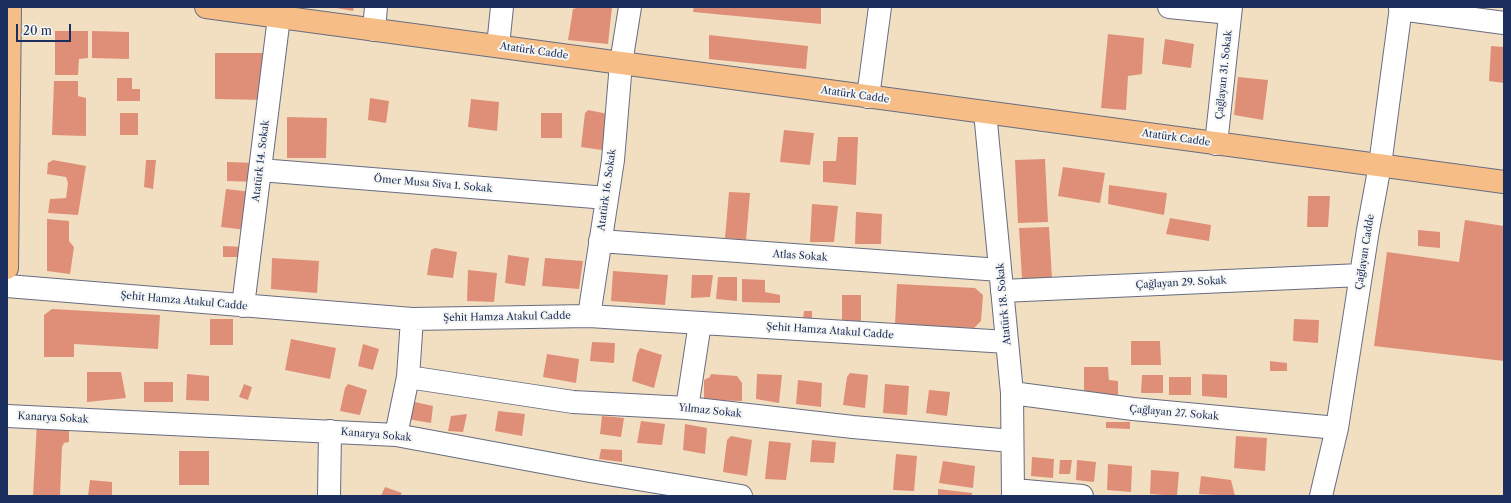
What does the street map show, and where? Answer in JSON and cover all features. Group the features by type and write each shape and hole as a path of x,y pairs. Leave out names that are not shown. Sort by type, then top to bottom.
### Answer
{"main road":[{"path":"7,268 10,7"},
{"name":"Atatürk Cadde","path":"206,7 1504,182"}],"street":[{"path":"374,30 376,7"},
{"path":"498,46 502,7"},
{"name":"Atatürk 16. Sokak","path":"589,316 607,198 621,63 630,7"},
{"path":"868,97 880,7"},
{"path":"1168,7 1231,10"},
{"path":"1400,8 1504,22"},
{"name":"Çağlayan Cadde","path":"1321,496 1337,428 1380,165 1400,8"},
{"name":"Çağlayan 31. Sokak","path":"1216,144 1231,10"},
{"name":"Atatürk 14. Sokak","path":"243,306 278,17"},
{"name":"Atatürk 18. Sokak","path":"985,112 1012,393 1014,493"},
{"name":"Ömer Musa Siva 1. Sokak","path":"260,170 607,198"},
{"name":"Atlas Sokak","path":"600,241 1000,270"},
{"name":"Çağlayan 29. Sokak","path":"1002,291 1361,275"},
{"name":"Şehit Hamza Atakul Cadde","path":"7,286 412,319 589,316 1007,342"},
{"path":"396,435 408,378 412,319"},
{"path":"687,408 700,323"},
{"name":"Yılmaz Sokak","path":"408,378 573,402 687,408 853,427 1012,440"},
{"name":"Çağlayan 27. Sokak","path":"1012,393 1133,409 1337,428"},
{"name":"Kanarya Sokak","path":"7,416 396,435 590,471 741,496"},
{"path":"329,496 330,431"},
{"path":"1014,493 1082,496"}],"building":[{"path":"331,7 354,7 353,11"},
{"path":"581,7 612,7 608,44 568,40 573,9"},
{"path":"694,7 821,8 821,24 693,12"},
{"path":"55,31 88,31 88,58 79,59 78,75 55,75"},
{"path":"92,31 129,32 129,59 92,58"},
{"path":"1108,34 1144,38 1142,74 1128,76 1126,110 1101,108"},
{"path":"709,35 808,46 806,69 709,59"},
{"path":"1165,39 1194,44 1191,68 1162,64"},
{"path":"1491,46 1504,47 1504,83 1489,81"},
{"path":"215,53 267,53 267,100 215,99"},
{"path":"1238,77 1268,80 1263,120 1234,115"},
{"path":"117,78 132,78 132,89 140,89 140,101 117,101"},
{"path":"54,81 78,81 78,96 86,98 86,136 52,135"},
{"path":"370,98 389,101 386,123 368,120"},
{"path":"471,99 499,102 497,131 468,127"},
{"path":"588,110 608,114 602,150 581,147 585,113"},
{"path":"120,113 138,113 138,135 120,135"},
{"path":"541,113 562,113 562,138 541,138"},
{"path":"287,117 327,118 326,158 287,158"},
{"path":"784,130 814,133 810,165 780,162"},
{"path":"838,137 858,137 856,185 823,182 823,161 836,161"},
{"path":"1045,159 1048,222 1018,223 1015,160"},
{"path":"53,160 86,166 78,215 48,213 50,199 66,198 68,183 66,177 47,174 48,163"},
{"path":"146,160 156,160 153,189 144,187"},
{"path":"227,162 258,163 257,182 227,181"},
{"path":"1063,167 1105,173 1100,203 1058,196"},
{"path":"1109,185 1167,193 1164,215 1108,204"},
{"path":"226,189 252,192 247,230 221,227"},
{"path":"729,192 750,193 746,240 725,238"},
{"path":"1308,196 1330,196 1328,227 1307,227"},
{"path":"812,204 838,206 834,242 810,242"},
{"path":"856,212 882,214 881,244 855,244"},
{"path":"1170,218 1211,225 1209,241 1166,234"},
{"path":"47,219 69,221 69,241 74,247 70,274 47,271"},
{"path":"1465,220 1504,226 1504,361 1374,346 1387,252 1459,262"},
{"path":"1049,227 1052,278 1022,279 1019,228"},
{"path":"1418,230 1440,232 1440,248 1418,246"},
{"path":"223,246 245,247 245,257 223,257"},
{"path":"435,248 457,252 453,278 427,275 431,250"},
{"path":"508,255 529,258 525,286 505,283"},
{"path":"272,258 319,261 317,293 271,289"},
{"path":"545,258 583,261 579,289 542,286"},
{"path":"468,270 497,273 494,302 467,301"},
{"path":"613,271 668,275 665,305 611,301"},
{"path":"692,275 713,275 710,297 691,298"},
{"path":"718,277 737,277 737,301 716,299"},
{"path":"742,279 765,280 765,292 780,295 780,303 742,302"},
{"path":"897,284 975,288 983,295 981,321 974,328 895,325"},
{"path":"842,295 861,295 861,325 842,325"},
{"path":"52,309 160,315 158,349 74,344 74,357 44,357 44,315"},
{"path":"804,311 812,311 812,319 803,319"},
{"path":"210,319 233,319 233,345 210,345"},
{"path":"1294,319 1319,320 1318,343 1293,341"},
{"path":"291,339 336,348 330,379 285,370"},
{"path":"1131,341 1160,341 1161,365 1131,365"},
{"path":"592,342 615,343 614,363 590,361"},
{"path":"363,344 379,349 373,370 358,366"},
{"path":"640,348 662,355 654,388 632,381 637,354"},
{"path":"547,354 579,359 576,383 543,377"},
{"path":"1270,361 1287,363 1287,371 1270,371"},
{"path":"1084,367 1108,367 1109,380 1118,381 1118,395 1084,395"},
{"path":"87,372 121,372 126,398 87,402"},
{"path":"850,373 868,375 865,408 843,405 847,377"},
{"path":"187,374 209,376 209,401 186,400"},
{"path":"711,374 737,376 742,383 742,401 704,400 704,380 710,377"},
{"path":"757,374 782,375 779,403 756,399"},
{"path":"1202,374 1227,375 1227,398 1202,396"},
{"path":"1142,375 1163,375 1163,393 1141,393"},
{"path":"1169,377 1191,377 1191,395 1169,395"},
{"path":"798,380 822,383 821,407 796,404"},
{"path":"144,382 173,382 173,402 144,402"},
{"path":"244,384 252,387 248,400 239,397"},
{"path":"348,384 367,390 360,415 340,411 345,388"},
{"path":"885,384 909,386 907,415 883,413"},
{"path":"929,390 950,392 947,416 926,413"},
{"path":"410,401 433,406 431,423 407,419"},
{"path":"498,411 525,414 522,436 495,431"},
{"path":"467,414 463,432 448,431 451,416"},
{"path":"602,416 624,418 621,437 600,434"},
{"path":"641,421 665,424 662,445 637,443"},
{"path":"37,422 69,422 69,442 64,443 62,447 60,496 33,496"},
{"path":"1106,422 1130,422 1130,429 1106,428"},
{"path":"685,424 707,428 705,454 683,450"},
{"path":"731,436 752,440 747,476 723,472 727,440"},
{"path":"1236,436 1267,438 1265,471 1234,468"},
{"path":"812,440 836,442 834,463 810,462"},
{"path":"769,441 791,443 786,480 765,479"},
{"path":"601,449 622,450 622,462 599,459"},
{"path":"179,451 209,451 209,485 179,485"},
{"path":"896,454 917,456 914,491 893,490"},
{"path":"1032,457 1054,459 1053,478 1031,476"},
{"path":"1060,460 1072,460 1070,474 1059,474"},
{"path":"1077,460 1096,462 1094,482 1076,480"},
{"path":"943,461 975,466 973,488 939,483"},
{"path":"1108,464 1132,466 1131,492 1107,490"},
{"path":"1151,470 1179,472 1177,496 1150,494"},
{"path":"1201,476 1231,480 1235,496 1199,494"},
{"path":"90,480 112,482 112,496 88,496"},
{"path":"385,487 402,493 400,496 381,496"},
{"path":"938,489 972,493 972,496 938,496"}]}
